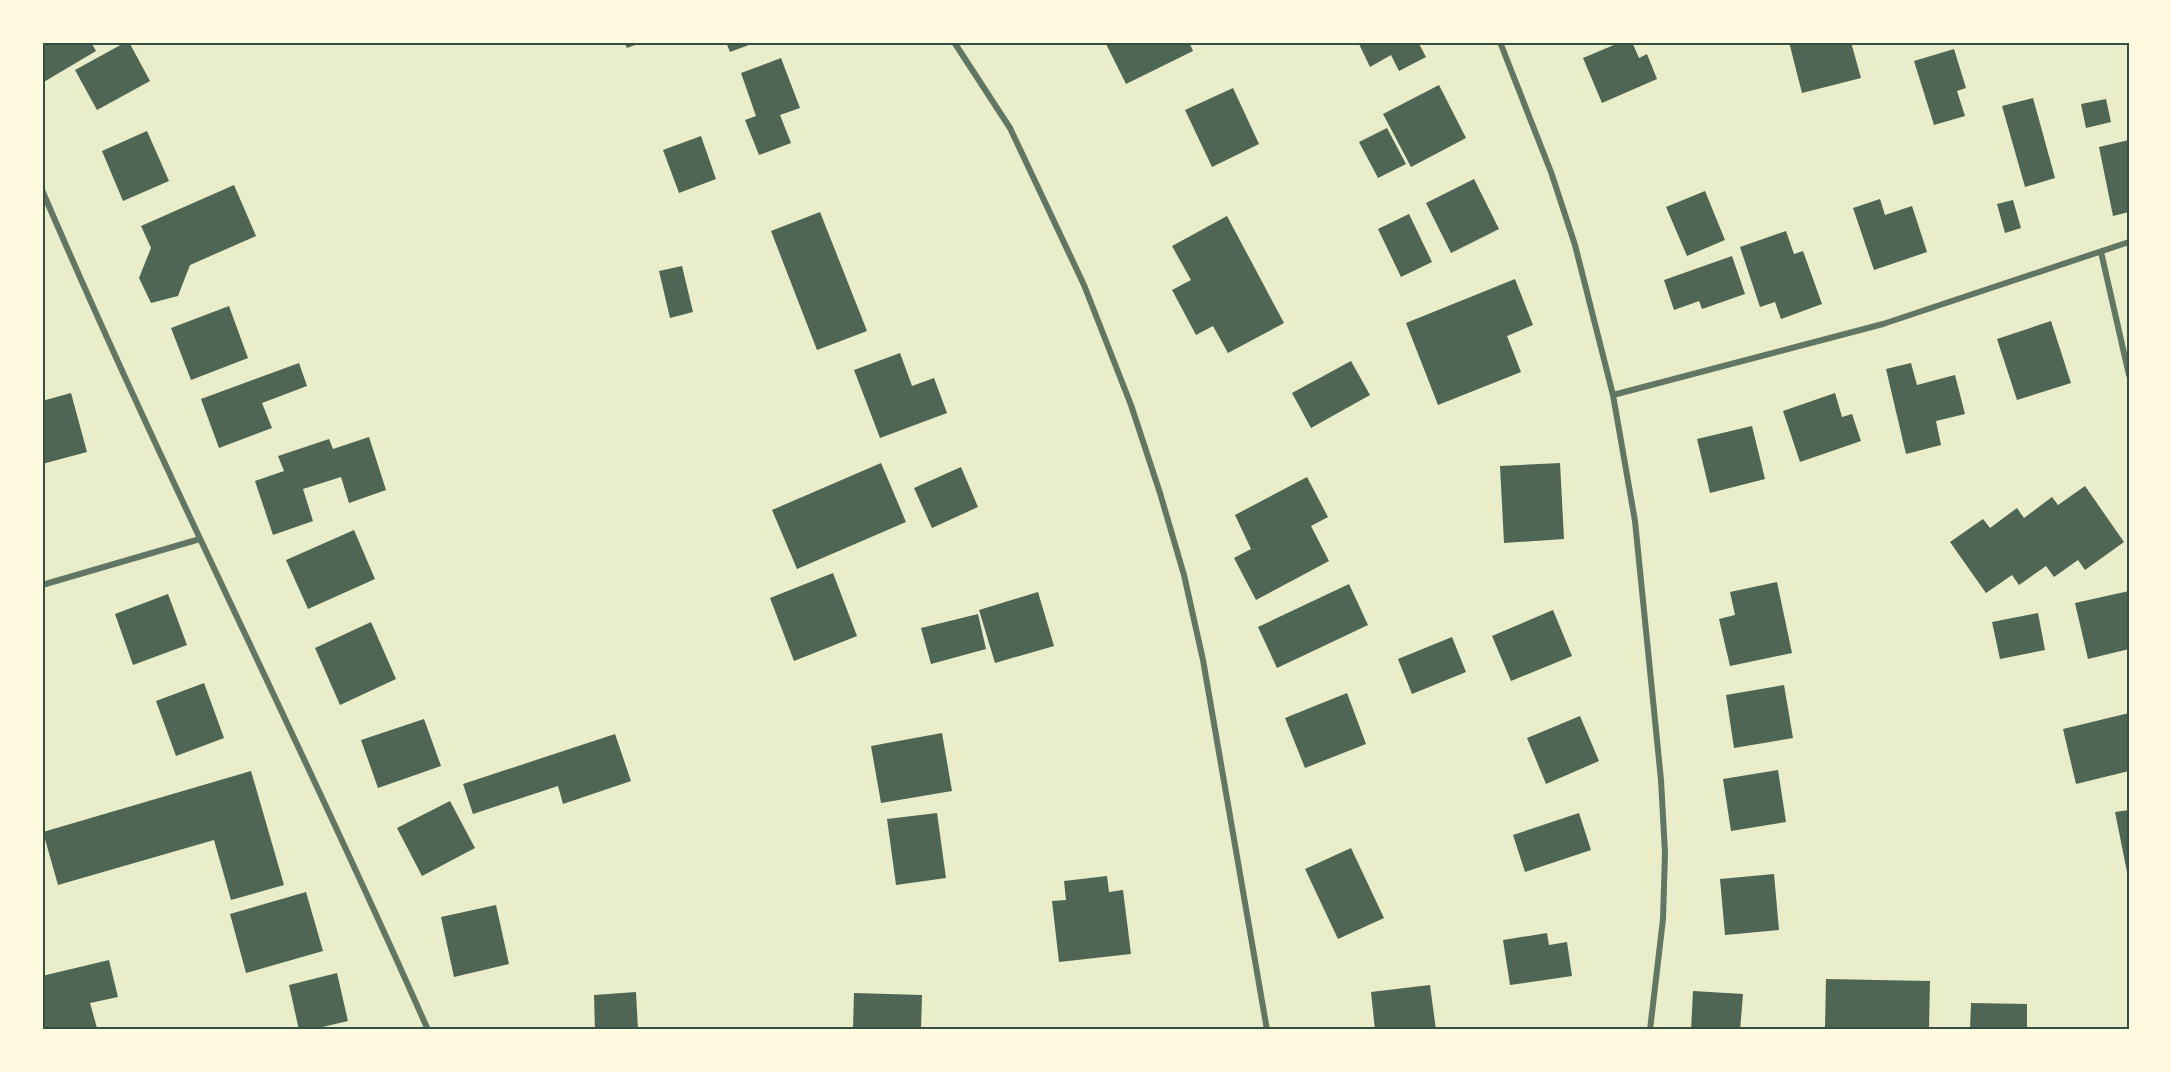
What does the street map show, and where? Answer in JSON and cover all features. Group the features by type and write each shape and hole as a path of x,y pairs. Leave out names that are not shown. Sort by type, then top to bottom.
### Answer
{"street":[{"path":"954,42 1010,128 1084,285 1131,405 1160,493 1184,574 1203,660 1267,1030"},
{"path":"1500,42 1558,193 1575,245 1613,395 1635,521 1661,780 1665,853 1663,919 1650,1030"},
{"path":"42,190 130,391 370,897 428,1030"},
{"path":"1613,395 1883,324 2129,242"},
{"path":"2101,252 2129,375"},
{"path":"42,585 200,539"}],"building":[{"path":"45,42 91,42 96,51 42,83 42,44"},
{"path":"129,42 150,81 97,110 75,70"},
{"path":"624,42 643,42 627,48"},
{"path":"726,42 757,42 730,52"},
{"path":"1105,42 1189,42 1193,51 1126,84"},
{"path":"1358,42 1418,42 1426,57 1399,71 1391,55 1370,67"},
{"path":"1621,42 1632,42 1639,58 1647,54 1657,79 1602,103 1583,58"},
{"path":"1789,42 1851,42 1861,78 1802,93"},
{"path":"1954,49 1966,88 1957,91 1965,116 1934,125 1914,61"},
{"path":"781,58 800,108 780,115 791,143 759,155 745,120 756,116 741,73"},
{"path":"1439,85 1466,138 1411,167 1383,114"},
{"path":"1233,88 1259,144 1212,167 1185,110"},
{"path":"2033,98 2055,178 2025,187 2002,106"},
{"path":"2106,99 2111,122 2086,128 2081,104"},
{"path":"1387,128 1406,164 1378,178 1359,142"},
{"path":"147,131 169,181 123,201 102,151"},
{"path":"701,136 716,179 679,193 663,150"},
{"path":"2129,140 2129,212 2113,216 2099,147"},
{"path":"1474,179 1499,229 1451,253 1426,203"},
{"path":"234,185 256,236 190,265 178,296 151,303 139,278 151,248 141,226"},
{"path":"1705,191 1725,240 1687,256 1666,207"},
{"path":"1880,199 1885,215 1912,206 1927,252 1874,270 1853,208"},
{"path":"2013,200 2021,228 2005,233 1997,204"},
{"path":"820,212 867,331 817,350 771,231"},
{"path":"1409,214 1432,262 1401,277 1378,229"},
{"path":"1227,216 1284,323 1228,353 1213,326 1196,335 1172,290 1191,280 1172,246"},
{"path":"1786,231 1794,254 1803,251 1822,304 1781,319 1775,302 1760,307 1740,247"},
{"path":"1732,256 1745,294 1702,309 1699,301 1674,310 1664,280"},
{"path":"682,266 693,312 670,318 659,271"},
{"path":"1515,279 1533,325 1507,336 1521,372 1438,405 1406,323"},
{"path":"229,306 248,358 191,380 171,328"},
{"path":"2051,321 2071,383 2017,400 1997,339"},
{"path":"900,353 912,386 934,378 947,413 880,438 854,370"},
{"path":"1351,361 1370,395 1311,428 1292,393"},
{"path":"299,363 307,386 262,403 272,428 219,448 201,399"},
{"path":"1911,363 1917,385 1955,375 1965,414 1936,421 1941,445 1906,454 1886,369"},
{"path":"71,393 87,452 42,464 42,401"},
{"path":"1835,393 1842,417 1852,414 1861,441 1800,462 1783,411"},
{"path":"1752,426 1765,479 1710,493 1697,439"},
{"path":"369,437 386,490 349,503 341,477 303,489 313,521 273,535 255,481 284,471 278,456 329,439 333,449"},
{"path":"881,463 906,522 797,569 772,510"},
{"path":"1560,463 1564,539 1504,543 1500,466"},
{"path":"961,467 978,507 932,528 914,488"},
{"path":"1307,477 1328,517 1311,526 1329,561 1256,600 1234,558 1251,549 1235,515"},
{"path":"2085,486 2124,542 2085,570 2078,560 2054,577 2046,566 2019,585 2012,575 1986,593 1950,542 1983,519 1990,528 2017,508 2024,518 2052,497 2058,505"},
{"path":"354,530 375,579 308,609 286,560"},
{"path":"833,573 857,636 794,661 770,598"},
{"path":"1777,582 1792,653 1730,666 1719,619 1735,615 1730,592"},
{"path":"1349,584 1368,625 1277,668 1258,627"},
{"path":"2129,591 2129,649 2088,659 2075,603"},
{"path":"1038,592 1054,646 995,663 979,610"},
{"path":"168,594 187,645 133,665 115,614"},
{"path":"1553,610 1572,656 1511,681 1492,636"},
{"path":"2038,613 2045,650 2000,659 1992,622"},
{"path":"978,614 986,649 931,664 921,628"},
{"path":"371,622 396,679 340,705 315,648"},
{"path":"1452,637 1466,672 1412,694 1398,659"},
{"path":"204,683 224,738 176,756 156,701"},
{"path":"1784,685 1793,738 1734,748 1726,695"},
{"path":"1347,693 1366,744 1305,768 1285,718"},
{"path":"2129,713 2129,771 2076,784 2063,729"},
{"path":"1580,716 1599,761 1546,784 1527,738"},
{"path":"424,719 441,766 378,788 361,740"},
{"path":"942,733 952,791 881,803 871,746"},
{"path":"615,734 631,781 563,804 558,786 473,814 463,784"},
{"path":"1778,770 1786,822 1731,831 1723,779"},
{"path":"251,771 284,885 231,900 214,840 58,885 43,832"},
{"path":"450,801 475,848 422,876 397,828"},
{"path":"2129,810 2129,877 2128,877 2115,812"},
{"path":"937,813 946,878 896,885 887,819"},
{"path":"1579,813 1591,850 1525,872 1513,835"},
{"path":"1351,848 1384,918 1338,939 1305,869"},
{"path":"1774,874 1779,930 1725,935 1720,879"},
{"path":"1107,876 1109,892 1123,890 1131,954 1059,962 1052,901 1066,900 1064,881"},
{"path":"306,892 323,951 246,973 230,914"},
{"path":"496,905 509,964 454,977 441,917"},
{"path":"1547,933 1549,945 1567,942 1572,976 1510,985 1503,940"},
{"path":"109,960 118,997 90,1003 97,1028 42,1030 42,976"},
{"path":"337,973 348,1021 310,1030 299,1030 289,985"},
{"path":"1826,979 1930,981 1929,1030 1843,1030 1843,1028 1825,1027"},
{"path":"1430,985 1436,1030 1375,1030 1371,992"},
{"path":"1693,991 1743,994 1740,1030 1691,1030"},
{"path":"636,992 638,1030 595,1030 594,995"},
{"path":"854,993 922,995 921,1030 853,1030"},
{"path":"1971,1003 2027,1004 2027,1030 1970,1030"}]}
